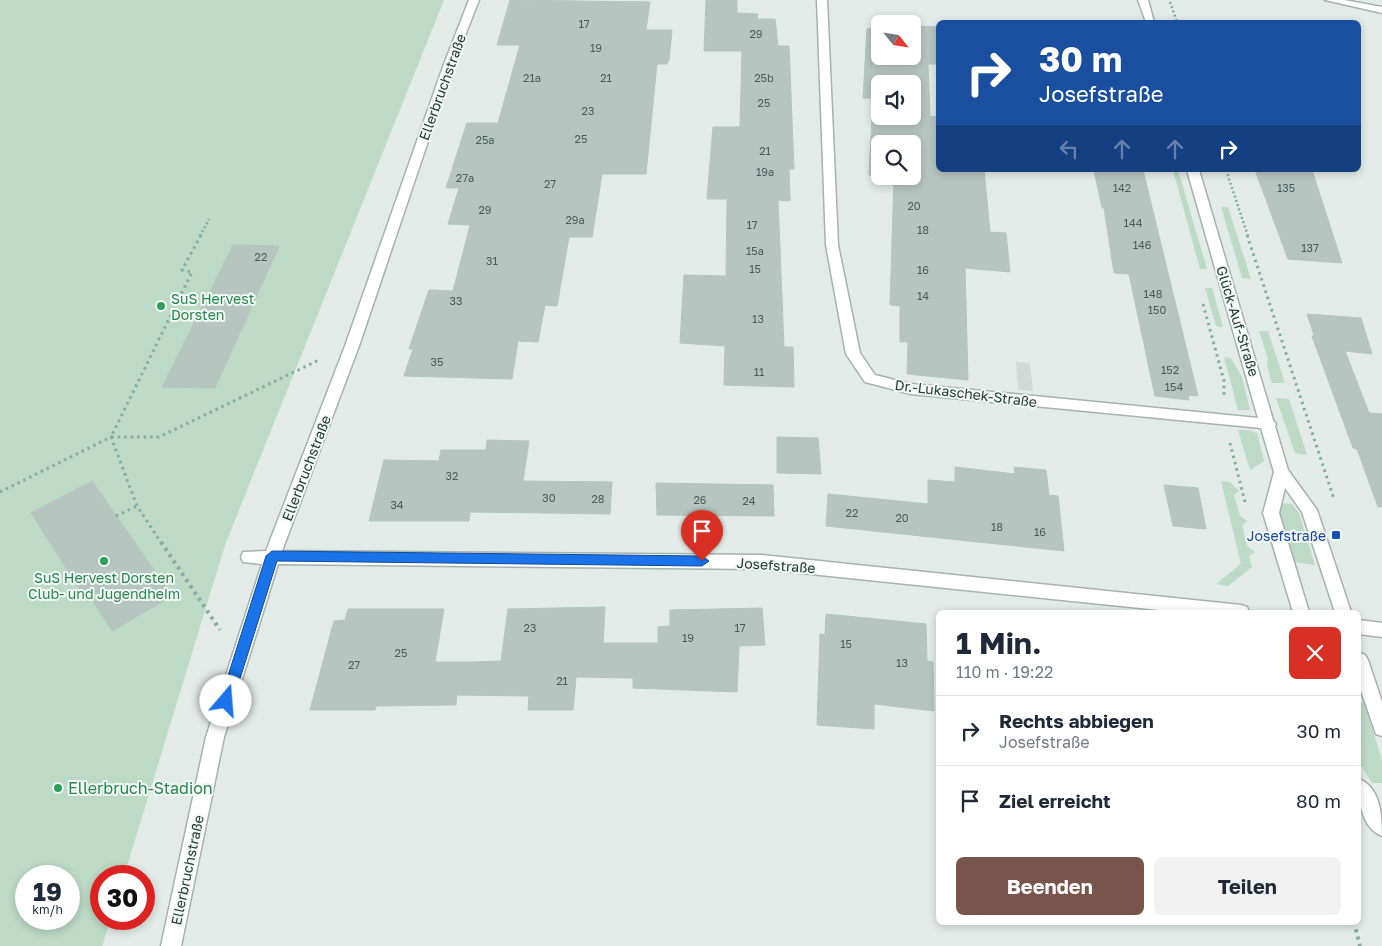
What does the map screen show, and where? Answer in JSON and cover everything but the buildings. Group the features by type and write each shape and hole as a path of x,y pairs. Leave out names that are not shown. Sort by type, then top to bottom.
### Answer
{"street":[{"name":"Ellerbruchstraße","path":"171,946 215,737 272,556 352,346 449,64 474,0"},
{"name":"Dr.-Lukaschek-Straße","path":"822,0 832,245 853,354 870,379 911,389 1269,424"},
{"path":"1143,0 1149,20"},
{"path":"1330,0 1382,10"},
{"name":"Glück-Auf-Straße","path":"1194,172 1282,472 1309,510 1342,610"},
{"path":"1282,472 1271,513 1300,610"},
{"name":"Josefstraße","path":"249,557 762,562 1222,610"},
{"path":"1361,627 1382,630"},
{"path":"1361,666 1382,728"},
{"path":"1361,791 1382,827"}],"path":[{"path":"1170,0 1176,20"},
{"path":"1227,172 1337,507"},
{"path":"209,219 182,270 192,272 111,437 137,506 222,632"},
{"path":"1202,298 1224,381 1224,419 1246,506"},
{"path":"0,492 111,437 159,436 352,346"},
{"path":"116,516 137,506"},
{"path":"1355,925 1360,946"}],"shaded area":[{"path":"1016,362 1030,363 1033,391 1018,390"}],"green space":[{"name":"SuS Hervest Dorsten","path":"0,0 444,0 225,545 127,865 90,865 90,930 107,930 102,946 0,946"},
{"path":"1174,172 1179,172 1207,269 1200,269"},
{"path":"1221,207 1228,207 1251,279 1242,278"},
{"path":"1205,288 1212,288 1223,327 1216,326"},
{"path":"1259,331 1268,331 1285,383 1272,383 1267,366 1268,359"},
{"path":"1224,357 1231,358 1242,377 1250,410 1238,410"},
{"path":"1276,398 1289,399 1307,455 1295,453"},
{"path":"1238,430 1248,430 1257,433 1264,461 1250,470"},
{"path":"1221,481 1230,482 1239,491 1234,495 1240,516 1247,521 1242,525 1247,546 1255,552 1249,556 1252,567 1228,586 1216,584 1241,564"},
{"path":"1282,503 1292,504 1299,513 1315,565 1292,562 1279,516"},
{"path":"1361,702 1364,702 1382,760 1382,783 1372,783 1361,765"}],"place":[{"name":"SuS Hervest Dorsten","path":"161,306"},
{"name":"Josefstraße","path":"1336,535"},
{"name":"SuS Hervest Dorsten Club- und Jugendheim","path":"104,561"},
{"name":"Ellerbruch-Stadion","path":"58,788"}],"route":[{"path":"226,701 272,556 323,559 702,561"}]}
